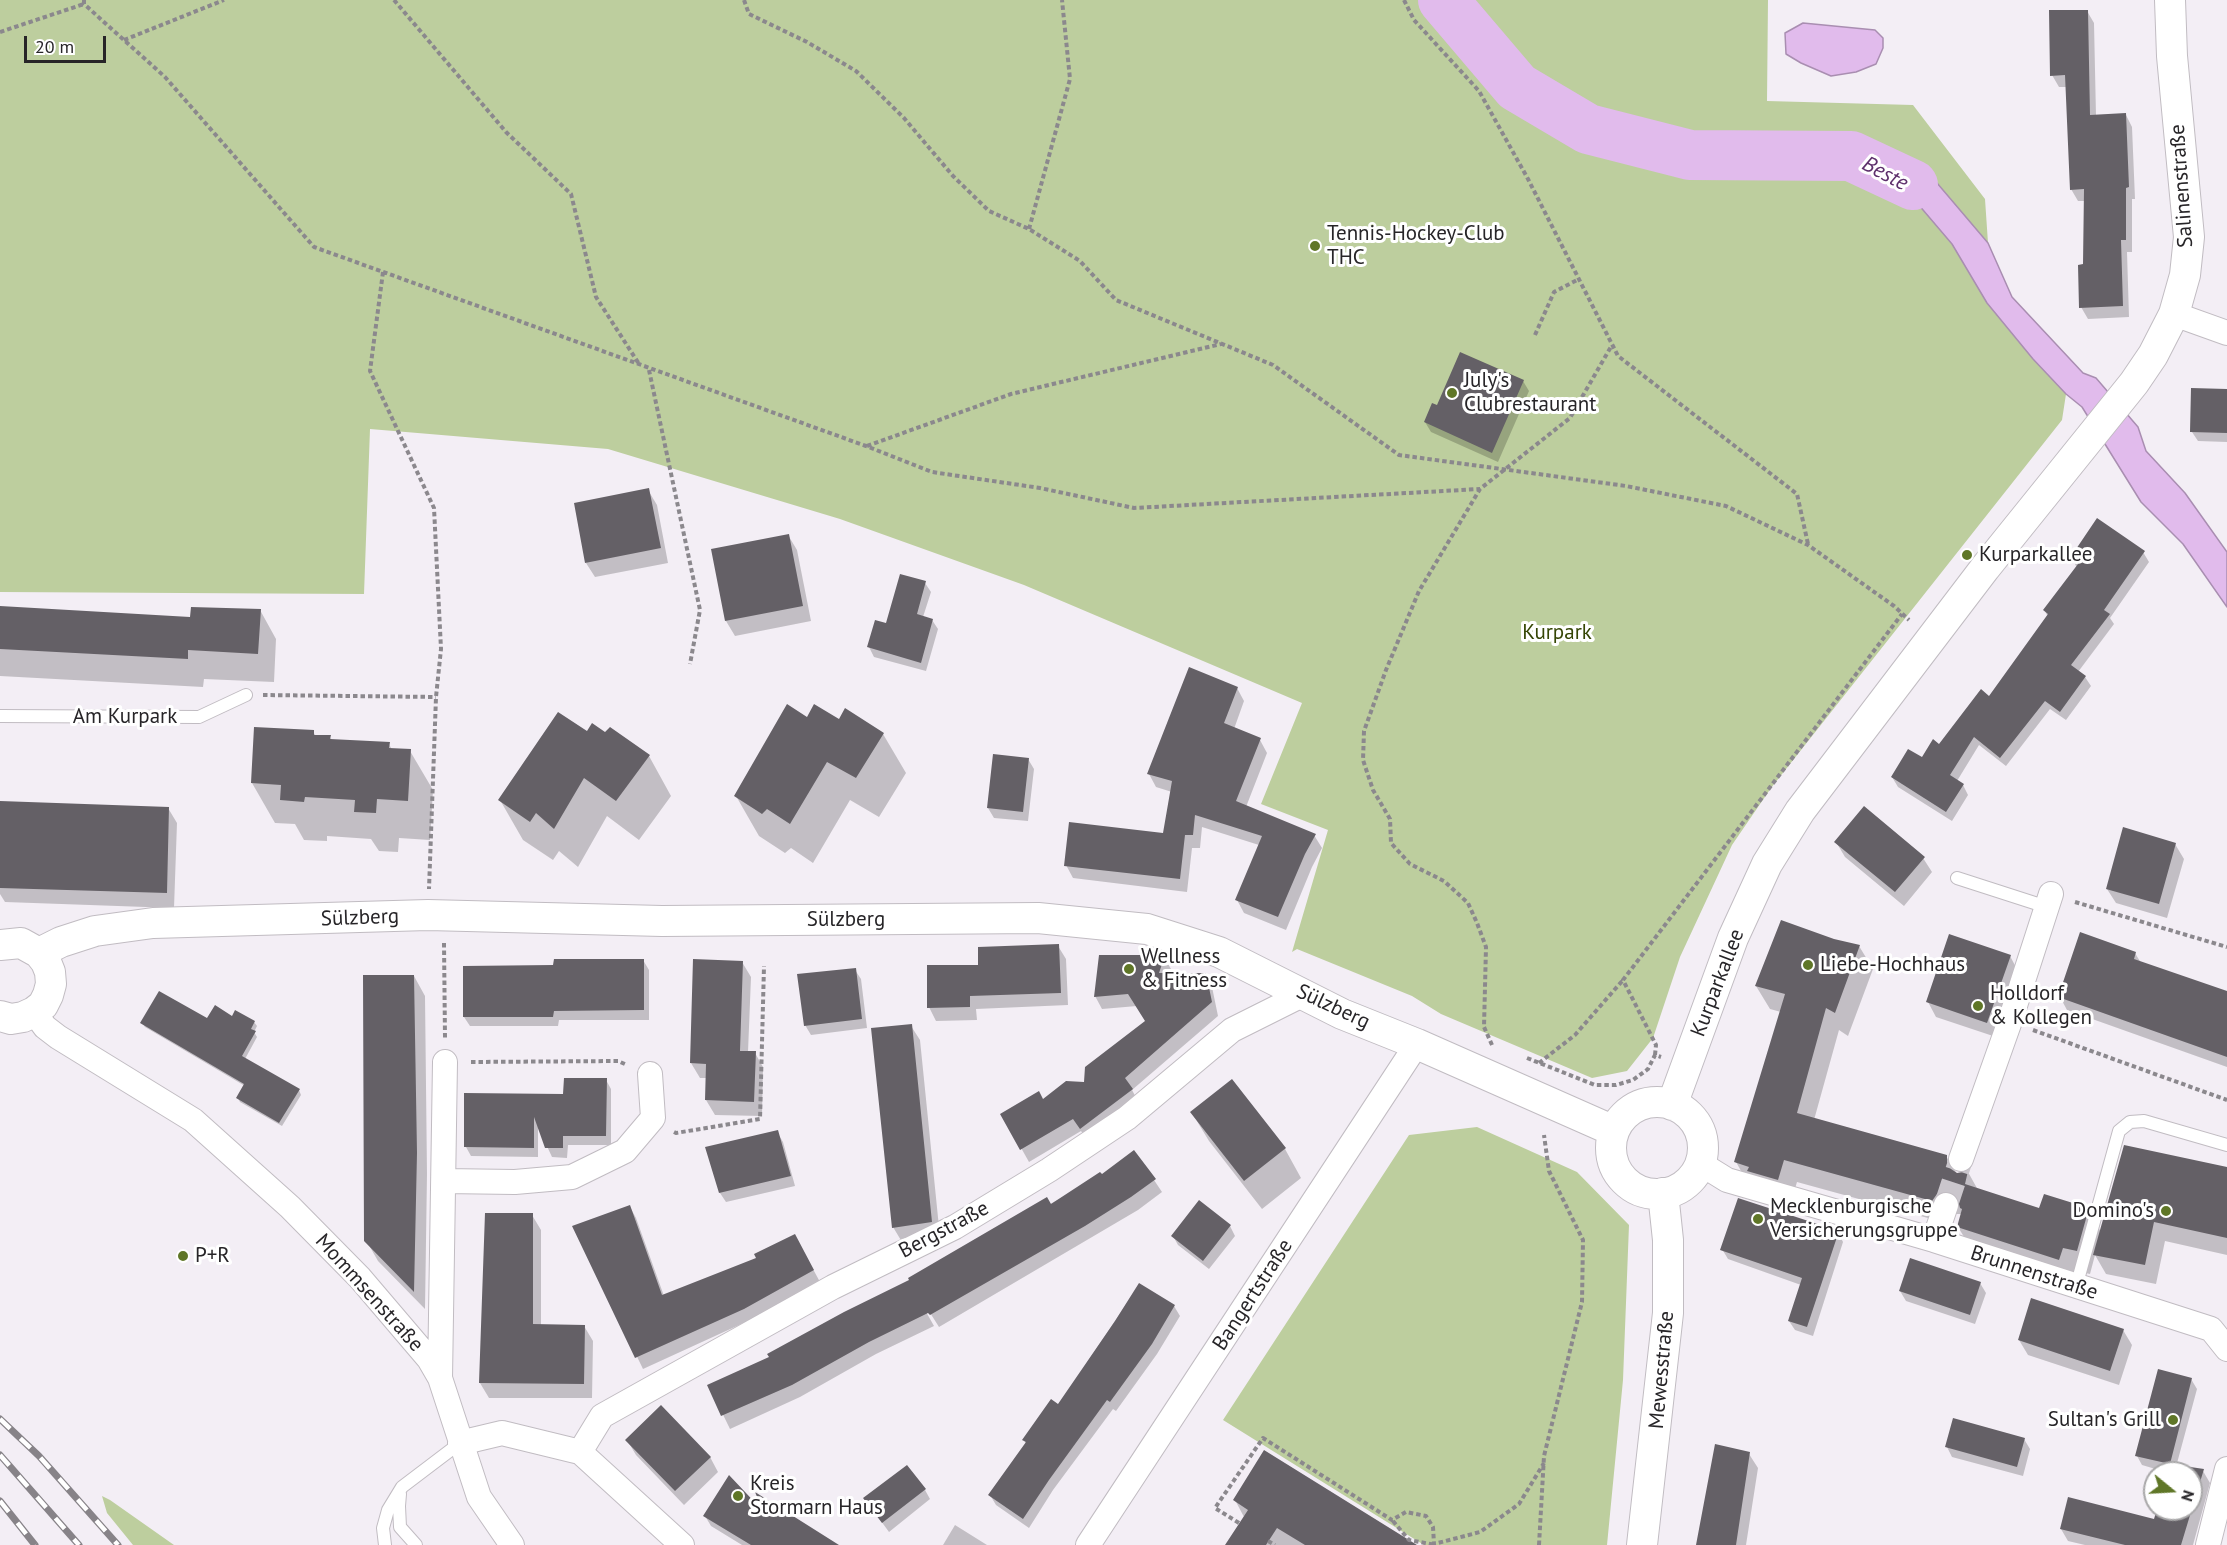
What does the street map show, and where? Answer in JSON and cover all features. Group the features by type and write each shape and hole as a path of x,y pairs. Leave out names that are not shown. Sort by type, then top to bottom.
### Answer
{"street":[{"name":"Salinenstraße","path":"2170,0 2172,56 2188,237 2185,275 2174,314"},
{"path":"2174,314 2227,333"},
{"name":"Kurparkallee","path":"1672,1105 1733,938 1767,864 1800,811 1930,640 2134,383 2153,355 2174,314"},
{"path":"1961,1159 2010,1021 2049,901"},
{"name":"Sülzberg","path":"39,953 61,942 95,931 153,923 428,915 662,921 1038,918 1147,929 1219,952 1342,1014 1417,1044 1614,1131"},
{"path":"0,945 21,943 39,953 50,972 51,984 43,1005 34,1012 17,1018 0,1016"},
{"name":"Bergstraße","path":"580,1452 602,1416 833,1287 955,1227 1049,1170 1127,1118 1232,1030 1304,994"},
{"name":"Mommsenstraße","path":"34,1012 45,1027 58,1037 193,1120 290,1207 360,1278 429,1359 440,1378 479,1497 512,1545"},
{"name":"Bangertstraße","path":"1088,1545 1417,1044"},
{"path":"440,1378 445,1062"},
{"path":"444,1181 515,1182 573,1178 625,1152 653,1118 650,1074"},
{"path":"1651,1103 1672,1105 1681,1109 1692,1119 1700,1131 1703,1145 1701,1160 1695,1174 1685,1185 1671,1192 1656,1194 1641,1192 1627,1184 1617,1172 1612,1158 1611,1143 1614,1131 1624,1116 1636,1107 1651,1103"},
{"name":"Brunnenstraße","path":"1701,1160 1706,1167 1727,1180 1934,1240 2211,1329 2227,1349"},
{"name":"Mewesstraße","path":"1642,1545 1668,1313 1668,1240 1664,1193"},
{"path":"1934,1240 1946,1204"},
{"path":"460,1443 502,1433 580,1452 682,1545"},
{"path":"2208,1545 2226,1475"}],"lane":[{"name":"Am Kurpark","path":"0,716 199,717 246,695"},
{"path":"1957,878 2049,901"},
{"path":"2076,1287 2119,1131 2130,1122 2144,1121 2227,1145"},
{"path":"385,1545 383,1528 388,1510 402,1487 460,1443"},
{"path":"402,1487 399,1506 400,1527 416,1545"}],"path":[{"path":"124,40 224,0"},
{"path":"394,0 506,132 571,194 596,297 639,364"},
{"path":"744,0 749,14 807,42 856,71 903,118 953,176 989,211 1029,229 1080,261 1116,300 1272,365 1399,455 1626,486 1726,506 1808,545 1902,614 1930,640"},
{"path":"1029,229 1070,79 1062,0"},
{"path":"1404,0 1414,20 1479,91 1528,179 1618,356 1797,494 1808,545"},
{"path":"0,32 84,2 165,76 315,247 866,446 932,472 1040,489 1134,508 1480,489"},
{"path":"383,272 370,371 434,508 441,649 436,697 428,915"},
{"path":"1535,335 1554,292 1579,279"},
{"path":"866,446 1011,394 1221,344"},
{"path":"1501,1048 1491,1044 1484,1027 1486,947 1468,903 1444,881 1410,864 1391,843 1390,819 1373,790 1363,760 1364,731 1386,670 1419,591 1480,489 1570,418 1612,345"},
{"path":"649,369 700,610 690,664"},
{"path":"1539,1063 1575,1035 1623,980 1902,614"},
{"path":"246,695 436,697"},
{"path":"2049,901 2227,947"},
{"path":"444,944 445,1062 618,1061 650,1074"},
{"path":"653,1118 676,1134 760,1119 764,966"},
{"path":"1520,1056 1595,1085 1633,1080 1648,1069 1655,1055 1656,1045 1623,980"},
{"path":"2010,1021 2227,1100"},
{"path":"1655,1055 1686,1066"},
{"path":"1539,1545 1544,1463 1582,1302 1583,1240 1549,1171 1544,1135"},
{"path":"1239,1523 1215,1508 1263,1438 1392,1520 1409,1540 1435,1545 1480,1532 1519,1504 1544,1463"},
{"path":"1392,1520 1406,1512 1426,1516 1434,1527 1435,1545"},
{"path":"1268,1541 1275,1545"}],"green space":[{"name":"Kurpark","path":"0,0 1768,0 1767,101 1913,105 1985,199 1988,243 1937,183 1873,142 1852,155 1906,190 1952,244 1987,303 2033,359 2066,394 2062,420 1771,788 1732,845 1680,957 1653,1038 1627,1071 1592,1078 1441,1014 1412,996 1297,949 1292,952 1328,830 1261,804 1302,703 1024,585 840,519 608,449 370,429 364,594 0,592"},
{"path":"1477,1127 1577,1172 1629,1225 1623,1380 1607,1545 1424,1545 1223,1420 1409,1135"},
{"path":"102,1496 174,1545 133,1545 107,1513"}],"water":[{"path":"1803,23 1875,30 1883,38 1883,48 1876,64 1856,72 1831,76 1786,54 1785,33"},
{"path":"1873,142 1904,155 1937,183 1988,243 2012,297 2083,373 2096,378 2138,427 2146,451 2185,493 2227,552 2227,607 2183,544 2141,502 2082,407 2066,394 2033,359 1987,303 1952,244 1906,190 1851,156"}],"building":[{"path":"2049,10 2088,10 2090,115 2126,113 2129,187 2126,188 2126,240 2121,240 2123,306 2079,308 2078,265 2083,264 2084,189 2070,190 2065,75 2050,76"},
{"path":"1460,352 1524,380 1492,453 1424,422 1432,403 1437,405"},
{"path":"2191,388 2227,389 2227,433 2190,432"},
{"path":"649,488 661,548 585,563 574,503"},
{"path":"2097,518 2145,551 2104,610 2110,614 2071,665 2086,676 2060,712 2045,701 2000,758 1974,737 1950,775 1964,784 1946,812 1891,777 1908,749 1922,757 1933,739 1939,744 1981,689 1989,696 2048,614 2043,610 2078,564 2070,558"},
{"path":"789,534 803,606 725,621 711,549"},
{"path":"900,574 926,581 917,614 933,619 921,663 867,647 875,620 886,623"},
{"path":"0,606 190,617 191,607 261,609 258,654 188,650 188,659 0,649"},
{"path":"1189,667 1238,687 1224,723 1261,738 1236,801 1316,834 1278,917 1235,900 1262,836 1195,815 1193,835 1185,835 1180,879 1064,866 1069,822 1163,833 1172,781 1147,774"},
{"path":"787,704 807,717 814,704 839,719 845,708 884,733 856,778 827,762 790,824 767,809 762,814 734,796"},
{"path":"558,712 587,731 592,723 605,732 610,727 650,755 616,801 584,778 554,829 536,813 530,822 498,800"},
{"path":"254,727 314,730 314,735 331,735 330,739 390,742 389,748 411,749 408,801 377,799 376,813 354,812 355,800 305,797 304,802 280,800 281,785 251,783"},
{"path":"993,754 1029,758 1023,812 987,808"},
{"path":"0,801 169,807 167,893 0,888"},
{"path":"1864,806 1925,857 1895,892 1834,842"},
{"path":"2123,827 2176,843 2159,904 2106,889"},
{"path":"1781,920 1834,939 1860,945 1835,1013 1826,1008 1797,1113 1947,1155 1947,1162 1951,1169 1957,1173 1968,1171 1965,1184 2039,1208 2044,1194 2089,1208 2077,1251 2063,1248 2059,1260 1957,1227 1962,1209 1957,1196 1950,1191 1937,1194 1932,1201 1784,1160 1778,1180 1747,1171 1749,1167 1734,1162 1785,994 1755,986"},
{"path":"2080,932 2136,952 2134,959 2227,991 2227,1057 2058,997"},
{"path":"1949,934 2011,955 1987,1023 1926,1002"},
{"path":"1059,944 1061,993 970,996 970,1007 927,1008 927,965 978,965 978,947"},
{"path":"1099,955 1165,955 1159,973 1206,973 1212,1002 1125,1078 1133,1089 1080,1129 1073,1119 1020,1150 1000,1114 1039,1091 1043,1099 1066,1081 1084,1082 1085,1067 1145,1021 1128,994 1094,997"},
{"path":"554,959 644,959 644,1010 554,1011 553,1017 463,1017 463,966 553,965"},
{"path":"693,959 743,961 740,1051 756,1051 754,1102 705,1100 706,1064 690,1063"},
{"path":"856,968 862,1019 804,1026 797,974"},
{"path":"363,975 414,975 417,1153 414,1292 364,1241"},
{"path":"159,991 207,1018 215,1005 232,1016 235,1010 255,1021 251,1029 256,1031 242,1056 300,1089 279,1123 236,1098 244,1084 140,1023"},
{"path":"912,1024 932,1222 892,1228 871,1028"},
{"path":"564,1078 607,1078 606,1136 563,1136 563,1148 545,1148 534,1117 534,1148 464,1147 464,1093 563,1094"},
{"path":"1232,1079 1286,1148 1244,1181 1190,1112"},
{"path":"778,1130 791,1176 719,1193 705,1147"},
{"path":"2124,1145 2227,1167 2227,1238 2154,1222 2145,1265 2093,1255"},
{"path":"1134,1150 1156,1179 1131,1197 930,1315 928,1313 869,1342 792,1385 721,1416 707,1385 769,1357 767,1354 909,1280 908,1278 1047,1197 1051,1204 1100,1172 1102,1174"},
{"path":"1738,1198 1839,1231 1807,1327 1788,1321 1802,1278 1720,1250"},
{"path":"1199,1200 1231,1225 1203,1261 1171,1236"},
{"path":"630,1205 662,1295 756,1258 754,1254 795,1234 814,1270 744,1309 635,1358 572,1226"},
{"path":"485,1213 533,1213 533,1324 585,1325 584,1384 479,1383"},
{"path":"1910,1258 1981,1282 1970,1315 1899,1291"},
{"path":"1139,1283 1175,1305 1152,1344 1110,1402 1107,1400 1023,1519 988,1495 1026,1442 1022,1440 1051,1399 1058,1404"},
{"path":"2031,1298 2124,1329 2110,1371 2018,1340"},
{"path":"2158,1369 2192,1378 2171,1461 2157,1461 2135,1456"},
{"path":"661,1405 711,1457 675,1491 625,1440"},
{"path":"1953,1418 2025,1438 2017,1467 1945,1447"},
{"path":"1715,1444 1750,1452 1736,1545 1696,1545"},
{"path":"1264,1450 1417,1545 1305,1545 1277,1528 1266,1545 1225,1545 1248,1510 1233,1500"},
{"path":"907,1465 926,1489 882,1523 863,1498"},
{"name":"Kreis Stormarn Haus","path":"729,1475 763,1511 755,1492 839,1545 751,1545 703,1516"},
{"path":"2068,1497 2143,1516 2143,1521 2188,1521 2181,1545 2125,1545 2060,1529"}],"waterway":[{"name":"Beste","path":"1443,0 1517,87 1588,129 1690,155 1851,156 1913,185"}],"tunnel":[{"path":"1946,1205 1961,1159"}],"railway":[{"path":"0,1419 39,1456 118,1545"},
{"path":"0,1455 79,1545"},
{"path":"0,1501 35,1545"}],"place":[{"name":"Tennis-Hockey-Club THC","path":"1315,246"},
{"name":"July's Clubrestaurant","path":"1452,393"},
{"name":"Kurparkallee","path":"1967,555"},
{"name":"Liebe-Hochhaus","path":"1808,965"},
{"name":"Wellness & Fitness","path":"1129,969"},
{"name":"Holldorf & Kollegen","path":"1978,1006"},
{"name":"Domino's","path":"2166,1211"},
{"name":"Mecklenburgische Versicherungsgruppe","path":"1758,1219"},
{"name":"P+R","path":"183,1256"},
{"name":"Sultan's Grill","path":"2173,1420"},
{"name":"Kreis Stormarn Haus","path":"738,1496"}]}
